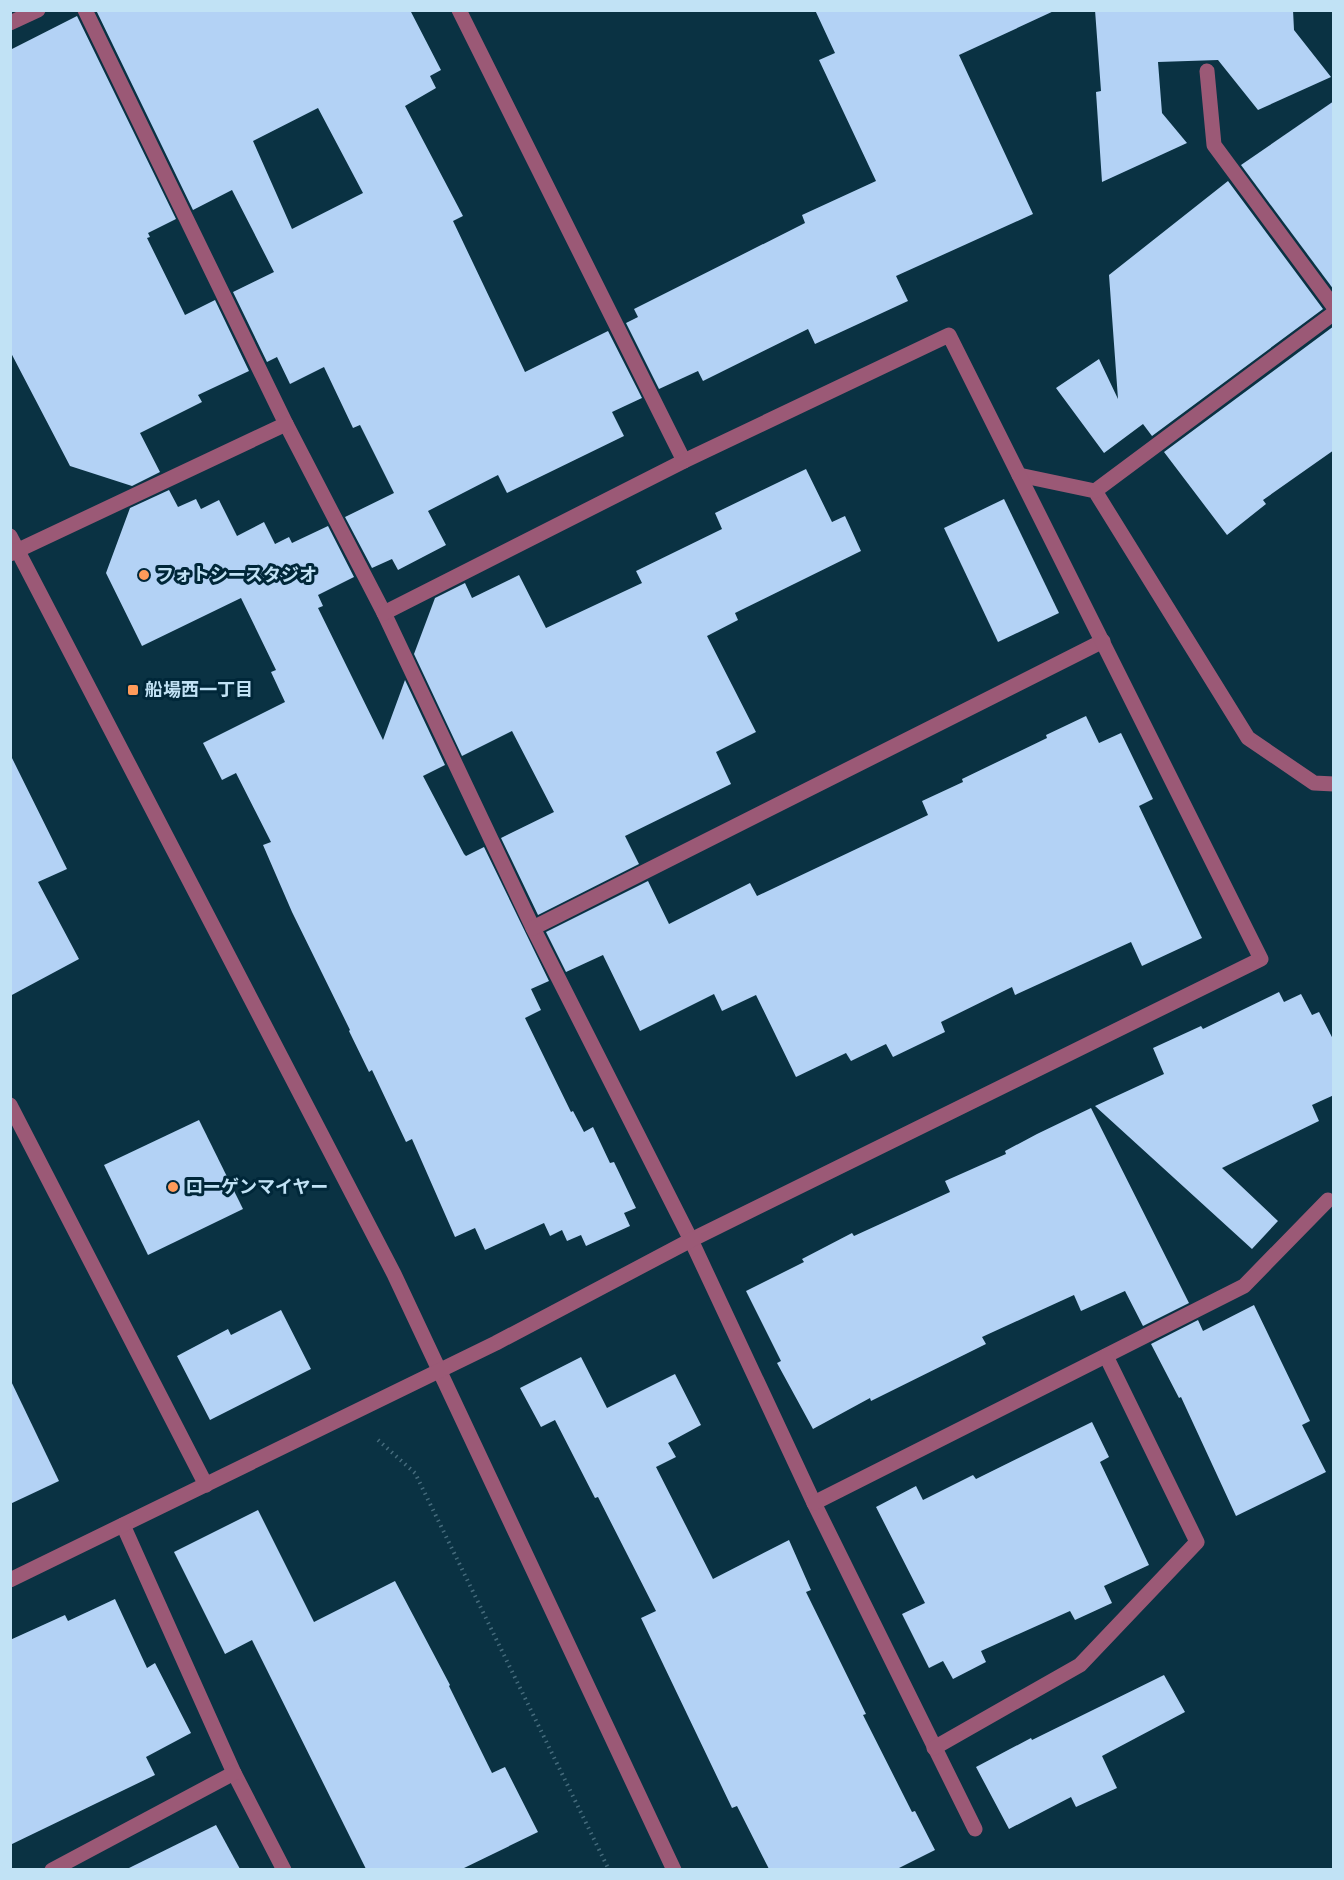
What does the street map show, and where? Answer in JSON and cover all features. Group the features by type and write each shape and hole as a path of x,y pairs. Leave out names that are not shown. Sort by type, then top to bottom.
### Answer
{"street":[{"path":"10,23 38,10"},
{"path":"85,10 286,424 384,613 533,928 691,1240 814,1503 975,1829"},
{"path":"459,10 684,461"},
{"path":"1207,70 1214,145 1334,308"},
{"path":"1095,491 1334,313"},
{"path":"10,1580 439,1371 691,1240 1261,959 949,335 684,461 384,613"},
{"path":"14,552 286,424"},
{"path":"1019,475 1095,491 1248,738 1314,783 1334,784"},
{"path":"10,536 14,552 394,1274 674,1869"},
{"path":"533,928 1103,642"},
{"path":"10,1105 206,1485"},
{"path":"814,1503 1244,1286 1328,1200"},
{"path":"934,1748 1080,1665 1197,1542 1106,1356"},
{"path":"123,1525 234,1773 284,1869"},
{"path":"52,1869 234,1773"}],"path":[{"path":"378,1440 416,1473 609,1869"}],"building":[{"path":"96,10 410,10 441,70 430,76 436,88 405,106 463,216 453,221 525,372 608,331 642,398 612,412 624,436 507,493 498,475 428,511 446,545 398,570 392,559 372,568 345,517 394,493 360,425 353,428 324,367 290,384 277,357 267,362 233,292 274,272 232,190 193,210","holes":["318,108 363,193 292,229 253,141"]},
{"path":"815,10 1056,10 959,55 1033,214 896,276 908,301 815,344 808,329 703,381 698,371 659,389 626,323 638,317 634,309 805,223 802,215 876,181 819,60 835,53"},
{"path":"1095,10 1293,10 1294,30 1331,77 1258,110 1218,60 1158,62 1162,113 1187,143 1102,182 1096,92 1101,91"},
{"path":"77,16 176,219 148,233 150,237 147,238 185,315 215,300 249,371 198,395 202,402 140,433 160,472 132,486 70,466 10,351 10,50"},
{"path":"1334,101 1334,290 1241,165"},
{"path":"1228,181 1323,309 1152,436 1143,424 1104,453 1056,388 1099,359 1118,399 1109,275"},
{"path":"1334,326 1334,450 1263,500 1266,504 1227,535 1164,452"},
{"path":"806,469 832,522 845,516 861,551 735,613 738,620 707,636 756,732 716,752 731,784 625,836 639,864 538,915 501,838 554,812 512,731 462,756 414,654 435,598 465,583 472,598 519,575 546,628 642,583 636,571 722,529 715,513"},
{"path":"169,490 178,507 196,499 201,509 219,500 237,536 264,522 275,544 289,537 292,543 328,526 354,577 318,595 323,606 318,608 383,740 405,680 445,765 423,776 464,854 466,856 484,847 549,981 531,989 541,1010 525,1018 571,1112 573,1111 584,1132 593,1127 610,1163 614,1162 636,1208 624,1213 630,1226 586,1246 581,1235 567,1241 562,1230 550,1236 544,1223 485,1250 475,1228 455,1237 412,1139 406,1142 372,1070 369,1072 292,912 263,845 271,842 236,773 222,780 203,743 285,702 271,672 276,670 241,598 142,646 106,573 130,508"},
{"path":"1004,499 1059,613 998,642 944,528"},
{"path":"1086,716 1099,743 1121,733 1153,799 1139,806 1202,938 1142,966 1131,942 1015,995 1012,987 941,1022 945,1032 893,1057 886,1044 851,1061 846,1053 796,1077 756,995 722,1011 714,994 640,1031 603,955 566,972 546,932 648,881 669,924 750,883 757,896 928,815 922,801 963,782 962,779 1047,738 1046,735"},
{"path":"10,754 67,869 38,882 79,959 10,996"},
{"path":"1279,992 1284,1002 1301,994 1312,1015 1319,1012 1334,1041 1334,1095 1312,1105 1319,1121 1222,1168 1278,1221 1252,1249 1095,1106 1164,1074 1153,1048 1201,1026 1203,1029"},
{"path":"1091,1108 1189,1303 1143,1326 1125,1291 1081,1311 1074,1295 982,1337 986,1344 871,1401 870,1398 813,1429 777,1363 781,1361 746,1291 804,1262 802,1259 852,1233 854,1236 950,1192 945,1181 1006,1154 1005,1151"},
{"name":"ローゲンマイヤー","path":"199,1120 243,1209 148,1255 104,1165"},
{"path":"1254,1305 1310,1421 1302,1425 1326,1472 1236,1516 1181,1397 1179,1398 1151,1344 1198,1320 1203,1331"},
{"path":"281,1310 311,1369 210,1420 177,1356 228,1329 231,1335"},
{"path":"581,1357 607,1408 675,1374 701,1425 668,1443 676,1457 656,1467 713,1579 789,1540 811,1590 806,1592 866,1714 863,1715 912,1812 915,1811 935,1850 897,1869 769,1869 737,1806 732,1808 641,1618 656,1611 598,1497 595,1498 555,1420 541,1427 520,1388"},
{"path":"10,1379 59,1481 10,1504"},
{"path":"1092,1422 1109,1457 1100,1462 1149,1565 1104,1586 1112,1603 1075,1620 1070,1611 981,1651 986,1662 953,1679 943,1661 929,1668 902,1614 925,1603 876,1507 916,1486 923,1500 973,1475 976,1479"},
{"path":"258,1510 314,1622 395,1581 450,1685 492,1773 505,1767 538,1832 462,1869 366,1869 252,1640 225,1654 174,1552"},
{"path":"115,1599 147,1668 155,1663 191,1733 146,1757 155,1775 10,1845 10,1640 65,1615 68,1621"},
{"path":"1164,1675 1185,1712 1102,1756 1117,1788 1076,1807 1071,1797 1009,1829 976,1767 1031,1738 1032,1740"},
{"path":"216,1825 240,1869 127,1869"}],"place":[{"name":"フォトシースタジオ","path":"144,575"},
{"name":"船場西一丁目","path":"133,690"},
{"name":"ローゲンマイヤー","path":"173,1187"}]}
